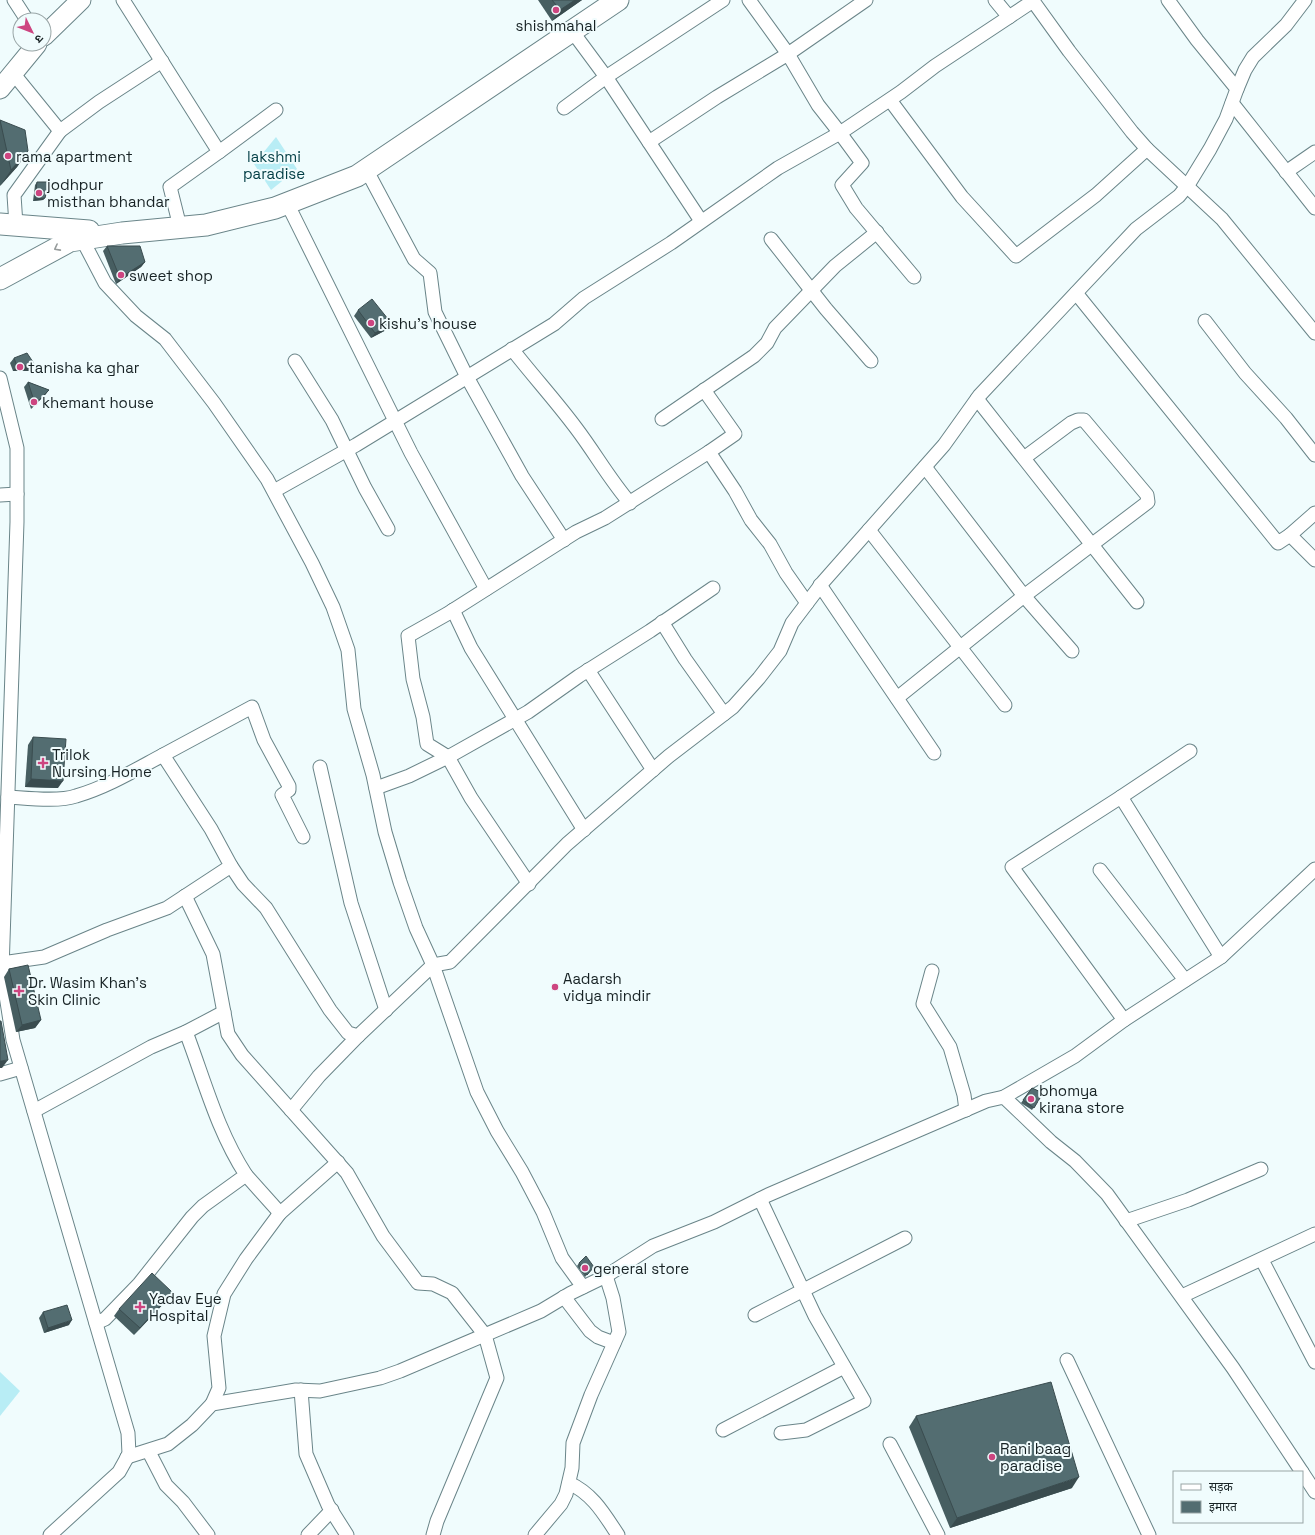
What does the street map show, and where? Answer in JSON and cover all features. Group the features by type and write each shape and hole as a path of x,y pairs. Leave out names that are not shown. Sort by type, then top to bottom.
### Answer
{"main road":[{"path":"0,279 70,241 122,233 206,225 275,208 357,176 618,0"},
{"path":"8,224 122,233"}],"street":[{"path":"14,0 22,12"},
{"path":"52,28 80,0"},
{"path":"123,0 219,152"},
{"path":"564,108 606,77 723,0"},
{"path":"749,0 788,54 818,105 840,132 862,163 842,185 856,208 914,276"},
{"path":"649,142 717,97 788,54 866,0"},
{"path":"995,0 1009,17"},
{"path":"1168,0 1197,40 1237,89"},
{"path":"291,1110 319,1076 358,1036 434,965 450,962 567,844 653,770 733,707 776,656 792,623 820,585 944,445 977,399 1136,229 1179,196 1188,185 1210,149 1232,103 1245,70 1253,57 1286,25 1305,0"},
{"path":"274,491 347,450 554,324 584,298 778,168 840,132 890,100 935,66 1034,1 1069,51 1147,149 1188,185 1222,219 1315,333"},
{"path":"572,31 606,77 701,221"},
{"path":"0,89 30,52"},
{"path":"8,224 14,195 60,131 99,102 162,61"},
{"path":"13,73 60,131"},
{"path":"890,100 962,197 1016,256 1096,195 1147,149"},
{"path":"1232,103 1315,208"},
{"path":"180,227 170,186 276,110"},
{"path":"1286,172 1315,152"},
{"path":"366,169 414,259 430,273 435,312 467,377 522,476 564,540"},
{"path":"287,203 395,421 486,589"},
{"path":"662,419 754,356 767,342 775,328 835,266 877,232"},
{"path":"82,239 105,283 136,316 165,339 214,403 274,491 291,521 330,601 348,650 354,709 376,788 385,832 416,928 434,965 477,1092 497,1131 522,1172 539,1205 562,1258 584,1287"},
{"path":"771,239 871,362"},
{"path":"1076,293 1278,543 1290,535 1315,513"},
{"path":"1205,322 1244,372 1286,418 1315,455"},
{"path":"512,349 576,428 606,469 617,488 630,503"},
{"path":"295,361 332,420 388,529"},
{"path":"0,378 17,448 17,494 5,707 8,797 2,963 13,1040 128,1433 129,1454 119,1472 50,1535"},
{"path":"529,884 471,798 448,758 427,744 423,717 413,679 408,636 453,610 564,540 630,503 735,434 704,390"},
{"path":"977,399 1137,602"},
{"path":"897,698 1024,596 1091,544 1145,505 1148,498 1145,492 1084,420 1078,420 1071,423 1024,458"},
{"path":"709,452 751,520 770,544 786,573 807,603"},
{"path":"925,467 1024,596 1072,651"},
{"path":"0,495 17,494"},
{"path":"870,530 1005,705"},
{"path":"1290,535 1315,560"},
{"path":"820,585 934,753"},
{"path":"376,788 409,776 448,758 528,712 588,670 713,588"},
{"path":"453,610 471,648 584,830"},
{"path":"662,622 685,659 724,714"},
{"path":"588,670 653,770"},
{"path":"8,797 40,799 75,797 111,782 252,707 264,740 289,786 289,790 282,795 303,837"},
{"path":"1124,1020 1012,867 1190,751"},
{"path":"163,755 211,829 231,866 243,884 266,908 330,1010 348,1033 358,1036"},
{"path":"320,767 351,903 386,1010"},
{"path":"1120,797 1221,957"},
{"path":"2,963 44,957 106,930 167,908 231,866"},
{"path":"212,1404 234,1399 301,1390 320,1391 380,1378 400,1371 541,1311 564,1297 606,1276 653,1246 714,1222 760,1199 986,1101 1004,1097 1075,1056 1124,1020 1221,957 1315,869"},
{"path":"1100,870 1185,980"},
{"path":"185,896 213,954 228,1034 239,1050 338,1162 360,1193 371,1217 383,1236 418,1283 433,1284 452,1293 485,1335 497,1378 437,1521 433,1535"},
{"path":"932,971 923,1004 950,1047 964,1095 966,1110"},
{"path":"34,1110 151,1047 186,1032 224,1012"},
{"path":"186,1032 220,1129 231,1152 246,1175 280,1213 278,1215"},
{"path":"0,1074 21,1068"},
{"path":"1004,1097 1051,1142 1075,1161 1106,1194 1182,1296 1233,1368 1301,1471"},
{"path":"127,1458 149,1452 168,1444 192,1425 212,1404 219,1388 214,1336 224,1294 246,1259 278,1215 338,1162"},
{"path":"1126,1221 1188,1200 1261,1169"},
{"path":"96,1322 105,1319 139,1284 192,1217 203,1206 246,1175"},
{"path":"760,1199 803,1292 864,1401 806,1430 781,1433"},
{"path":"1182,1296 1315,1234"},
{"path":"755,1315 803,1292 856,1262 905,1238"},
{"path":"1262,1260 1315,1362"},
{"path":"535,1535 561,1504 566,1494 572,1468 573,1443 591,1395 619,1332 613,1298 606,1276"},
{"path":"564,1297 590,1331 598,1337 614,1343"},
{"path":"1067,1360 1149,1535"},
{"path":"723,1430 844,1367"},
{"path":"301,1390 306,1454 332,1510 347,1535"},
{"path":"890,1444 938,1535"},
{"path":"149,1452 166,1484 183,1502 208,1535"},
{"path":"1303,1474 1315,1492"},
{"path":"569,1483 582,1489 597,1504 618,1535"},
{"path":"308,1535 332,1510"}],"green space":[{"name":"lakshmi paradise","path":"276,137 297,169 271,190 254,164"},
{"path":"0,1372 20,1391 0,1416"}],"building":[{"path":"552,0 575,0 560,10"},
{"path":"0,120 25,130 28,151 11,170"},
{"name":"jodhpur misthan bhandar","path":"37,182 49,182 45,198 35,199"},
{"name":"sweet shop","path":"107,246 140,246 145,262 120,278"},
{"name":"kishu's house","path":"372,299 392,324 375,333 358,310"},
{"path":"27,353 35,365 17,366 14,358"},
{"path":"28,382 49,390 35,404"},
{"path":"33,737 66,739 63,781 31,779"},
{"path":"28,965 41,1020 22,1025 9,969"},
{"path":"0,1021 8,1060 0,1061"},
{"name":"bhomya kirana store","path":"1032,1088 1043,1093 1034,1108 1023,1100"},
{"name":"general store","path":"586,1256 594,1267 587,1275 579,1263"},
{"path":"152,1273 172,1292 140,1328 119,1309"},
{"path":"67,1305 72,1320 48,1328 43,1312"},
{"name":"Rani baag paradise","path":"1051,1382 1079,1477 957,1518 916,1416"}],"place":[{"name":"shishmahal","path":"556,10"},
{"name":"rama apartment","path":"8,156"},
{"name":"jodhpur misthan bhandar","path":"39,193"},
{"name":"sweet shop","path":"121,275"},
{"name":"kishu's house","path":"371,323"},
{"name":"tanisha ka ghar","path":"20,367"},
{"name":"khemant house","path":"34,402"},
{"name":"Trilok Nursing Home","path":"43,763"},
{"name":"Aadarsh vidya mindir","path":"555,987"},
{"name":"Dr. Wasim Khan's Skin Clinic","path":"19,991"},
{"name":"bhomya kirana store","path":"1031,1099"},
{"name":"general store","path":"585,1268"},
{"name":"Yadav Eye Hospital","path":"140,1307"},
{"name":"Rani baag paradise","path":"992,1457"}]}
